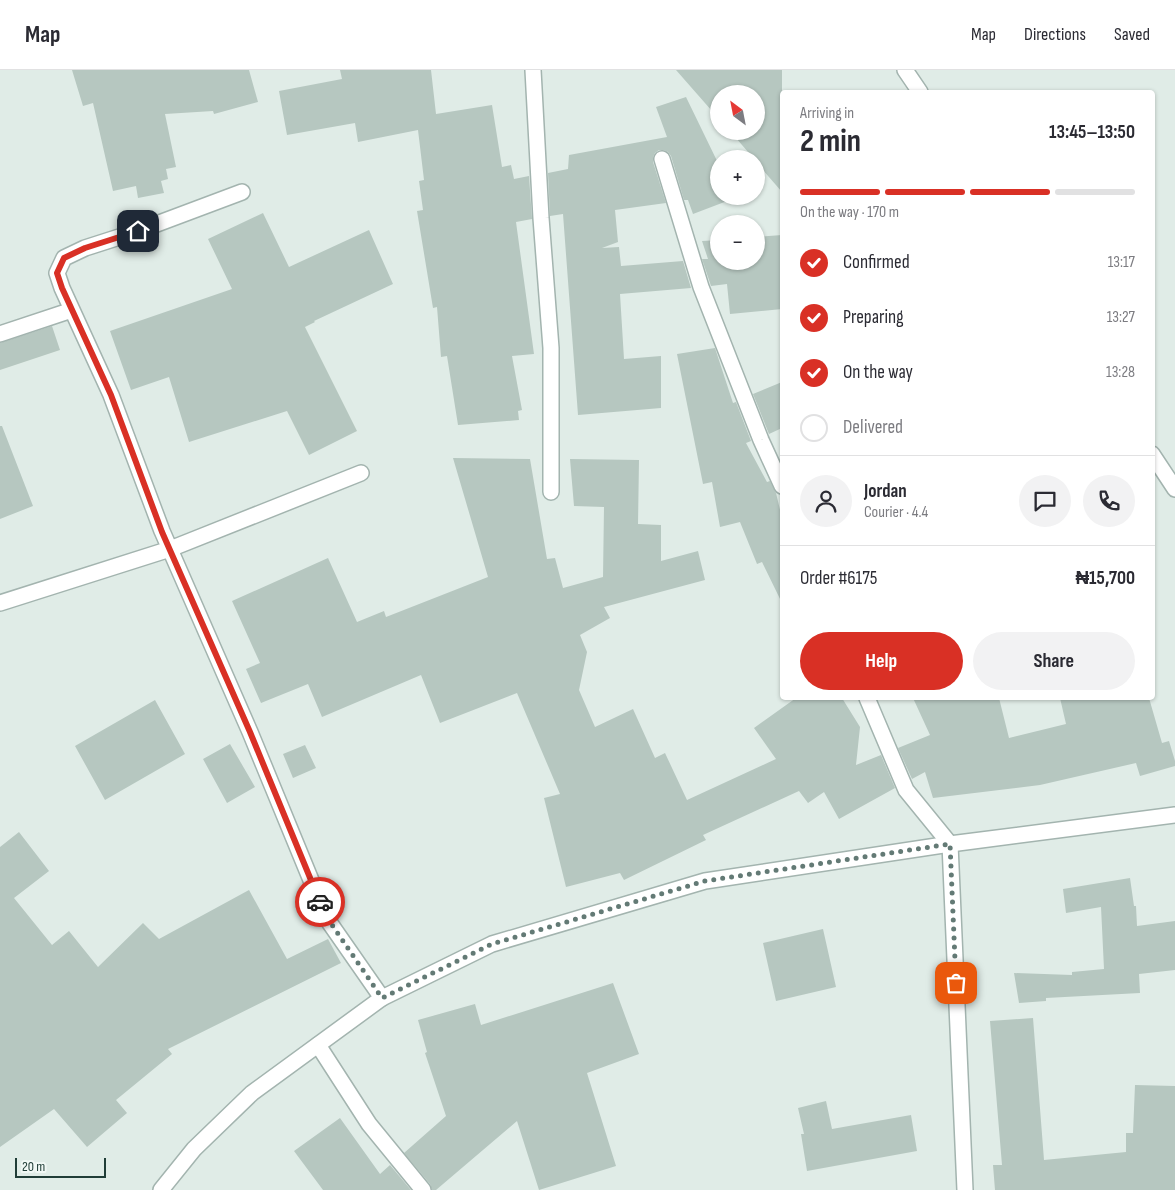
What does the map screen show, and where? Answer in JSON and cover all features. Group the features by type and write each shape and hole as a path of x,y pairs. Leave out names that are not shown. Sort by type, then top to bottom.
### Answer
{"street":[{"path":"533,70 541,218 551,348 551,492"},
{"path":"905,70 919,90"},
{"path":"662,159 701,287 761,440 780,482"},
{"path":"242,192 138,231 85,248 64,258 57,273 111,395 170,549 250,732 328,919 382,998"},
{"path":"0,334 72,310"},
{"path":"1155,459 1175,489"},
{"path":"0,603 170,549 361,473"},
{"path":"868,700 906,790 950,844 965,1190"},
{"path":"161,1190 194,1148 252,1093 382,998 492,944 705,881 950,844 1175,815"},
{"path":"318,1045 369,1124 423,1190"}],"building":[{"path":"72,70 249,70 258,102 214,114 213,111 165,114 176,167 166,169 168,179 161,181 164,193 138,198 136,186 113,191 93,103 83,106"},
{"path":"340,70 431,70 436,114 492,105 502,167 511,165 514,179 529,176 532,219 516,222 534,354 512,356 522,410 518,411 519,420 458,425 447,356 441,357 437,307 433,308 417,211 423,210 419,181 424,180 418,130 358,142 355,123 287,135 279,91 342,79"},
{"path":"676,70 782,70 782,90 780,90 780,190 765,172 765,150 746,150 738,140 765,140 765,85 710,85 710,109"},
{"path":"686,97 712,150 710,150 710,205 717,205 693,214 688,200 684,200 671,156 664,150 659,150 653,157 653,162 666,203 615,210 618,242 602,248 619,247 621,266 683,261 691,288 620,294 624,359 661,356 661,408 578,415 563,214 550,216 548,173 568,169 569,155 667,137 656,107"},
{"path":"263,213 289,267 369,230 393,284 305,327 357,431 309,455 287,411 189,442 169,377 131,390 110,331 232,289 208,239"},
{"path":"780,235 780,309 730,314 727,284 711,286 702,259 708,259 702,241 710,241 710,270 765,270 765,236"},
{"path":"52,326 60,350 0,370 0,343"},
{"path":"715,348 733,403 736,402 751,441 746,443 767,482 770,481 776,493 780,510 780,599 762,562 757,564 740,522 720,527 712,482 703,484 677,354"},
{"path":"780,383 780,429 769,434 753,394"},
{"path":"0,426 2,426 33,506 0,519"},
{"path":"453,458 530,459 547,559 555,558 563,588 603,577 604,507 574,506 570,459 639,460 638,524 661,525 661,561 698,551 705,580 604,607 610,618 580,635 587,652 579,690 595,727 633,709 655,758 665,753 687,800 776,759 754,728 793,700 843,700 860,727 856,765 881,755 895,788 839,819 824,792 808,803 799,791 703,835 706,840 624,880 620,873 566,887 544,798 560,794 517,693 440,723 421,675 322,717 308,684 261,703 246,669 260,663 232,601 328,558 357,622 384,611 386,617 488,577"},
{"path":"155,700 185,754 105,800 75,746"},
{"path":"914,700 1000,700 1009,738 1066,724 1060,700 1150,700 1162,743 1169,741 1175,766 1140,776 1136,763 1040,785 933,798 925,772 912,779 898,748 930,735"},
{"path":"230,744 255,787 227,803 203,759"},
{"path":"305,745 316,768 293,778 283,754"},
{"path":"19,832 49,871 14,898 52,945 69,931 98,967 143,923 159,939 249,890 287,959 328,939 341,963 168,1049 172,1054 116,1100 127,1113 87,1147 54,1109 0,1147 0,847"},
{"path":"1130,878 1134,906 1136,906 1137,926 1175,921 1175,970 1139,974 1140,993 1046,998 1046,1001 1019,1003 1014,973 1072,975 1072,972 1104,969 1101,907 1066,913 1063,889"},
{"path":"823,929 836,987 776,1001 763,943"},
{"path":"613,983 639,1054 587,1073 616,1166 539,1190 517,1121 436,1190 432,1190 430,1184 404,1153 446,1116 425,1053 427,1052 418,1020 475,1004 481,1025"},
{"path":"1033,1018 1044,1160 1126,1152 1126,1133 1133,1133 1135,1085 1175,1086 1175,1190 995,1190 993,1165 1002,1165 990,1021"},
{"path":"826,1101 832,1129 911,1115 917,1151 807,1171 801,1134 804,1134 798,1108"},
{"path":"340,1118 380,1174 390,1165 411,1190 323,1190 294,1151"}],"way so far":[{"path":"320,902 328,919 382,998 492,944 705,881 950,844 956,983"}],"route":[{"path":"138,231 85,248 64,258 57,273 111,395 162,532 250,732 320,902"}]}
